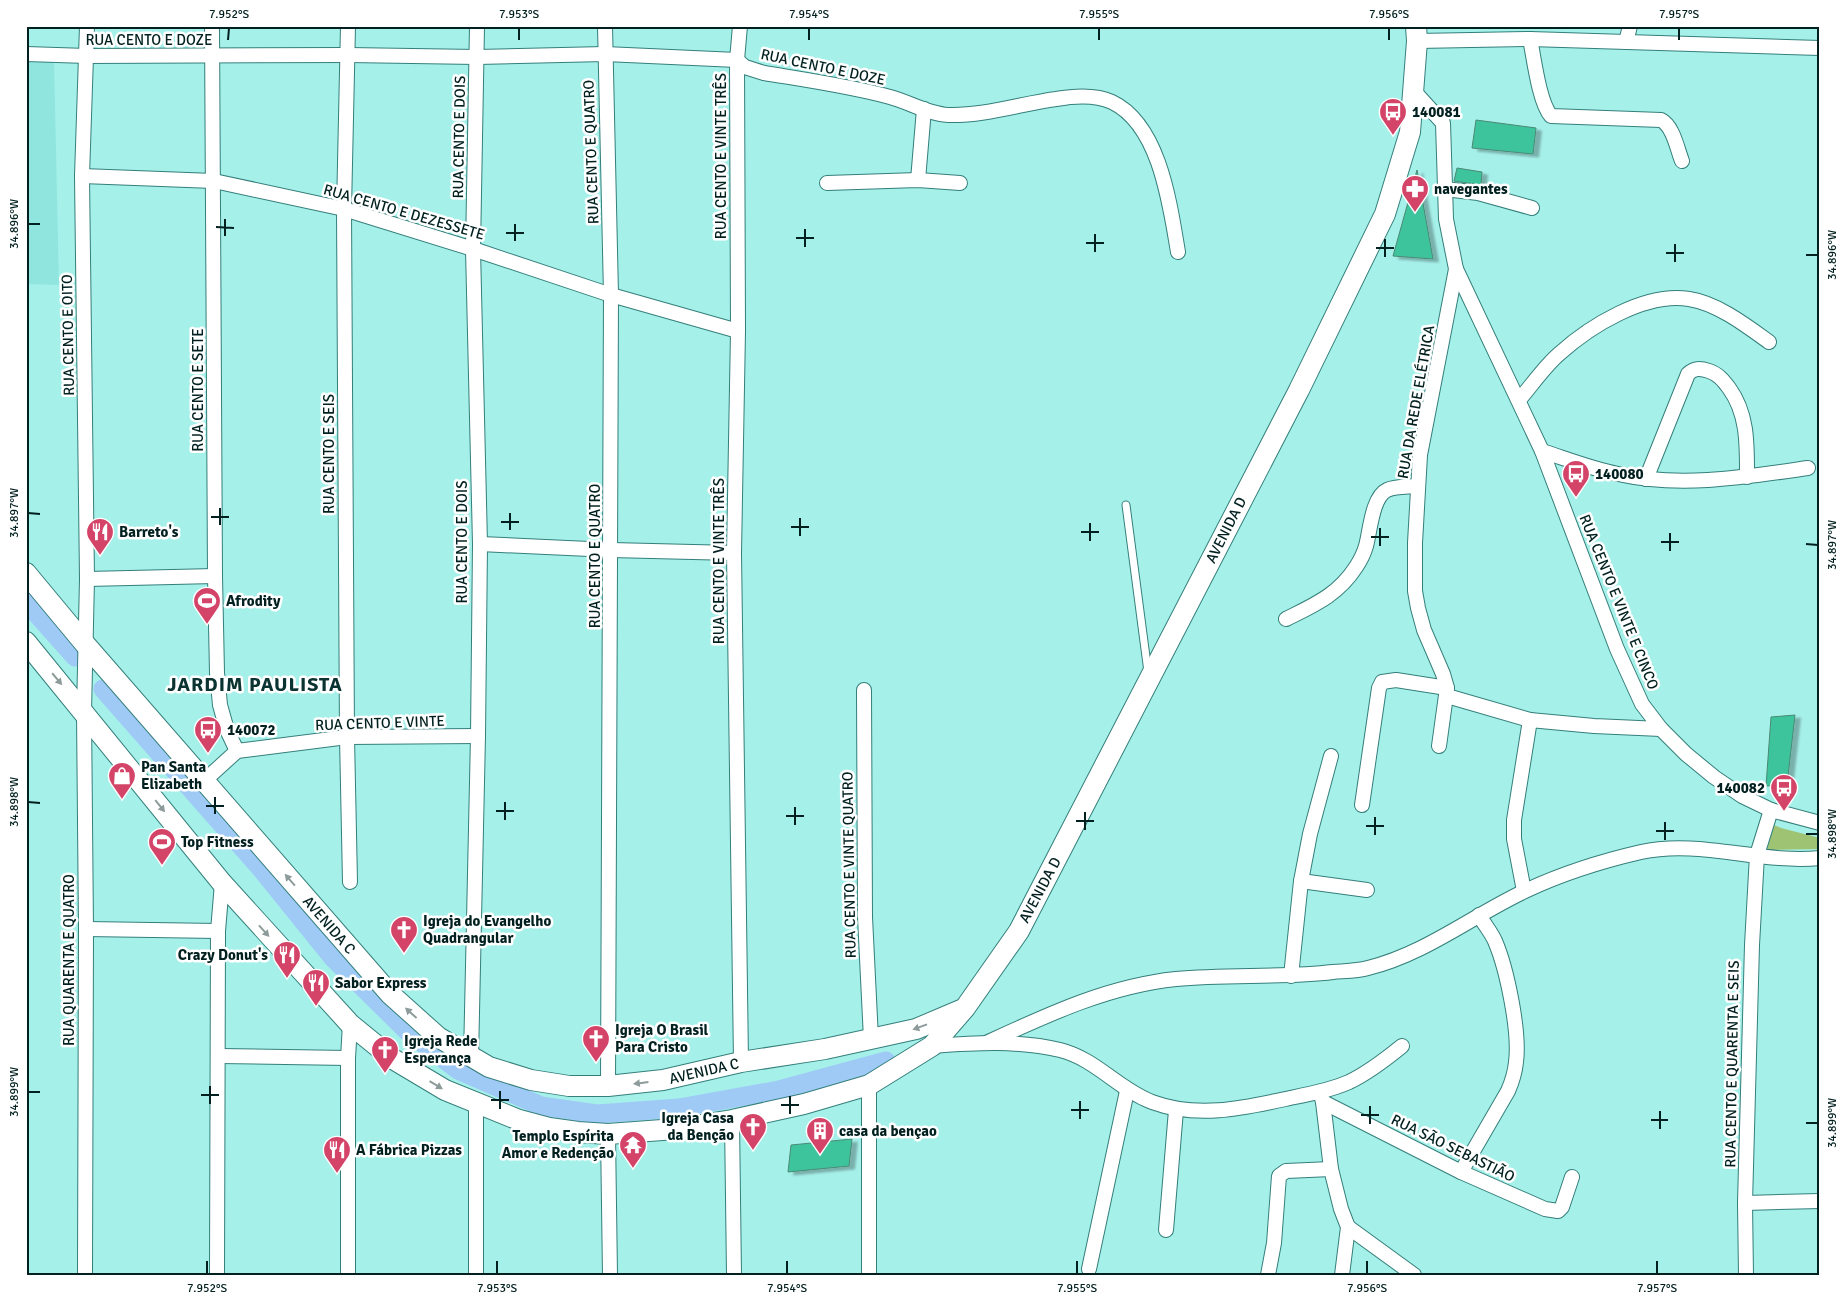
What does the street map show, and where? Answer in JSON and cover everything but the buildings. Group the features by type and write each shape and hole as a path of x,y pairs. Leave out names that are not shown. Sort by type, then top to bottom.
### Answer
{"main road":[{"name":"AVENIDA D","path":"26,642 222,883 350,1024 393,1059 445,1090 518,1120 549,1128 608,1134 676,1129 732,1120 804,1104 869,1085 932,1046 965,1008 1019,931 1299,390 1385,214 1410,132 1417,34"},
{"name":"AVENIDA C","path":"26,573 85,644 390,994 438,1037 489,1067 531,1080 569,1086 608,1086 663,1080 741,1062 825,1049 916,1029 965,1008"}],"street":[{"name":"RUA CENTO E OITO","path":"85,644 87,578 82,176 87,26"},
{"name":"RUA CENTO E SETE","path":"212,26 214,576 217,673 220,705 227,730 237,751"},
{"name":"RUA CENTO E SEIS","path":"348,26 344,209 347,738 350,882"},
{"name":"RUA CENTO E DOIS","path":"471,1058 480,544 473,249 477,26"},
{"name":"RUA CENTO E QUATRO","path":"605,26 611,295 608,1086"},
{"name":"RUA CENTO E VINTE TRÊS","path":"740,26 737,60 738,331 734,552 741,1062"},
{"path":"1626,42 1630,26"},
{"path":"1417,34 1820,48"},
{"path":"1530,39 1541,93 1547,112 1551,116 1661,120 1670,129 1682,160"},
{"name":"RUA CENTO E DOZE","path":"26,54 87,56 477,56 605,54 737,60 745,67 764,73 890,97 939,114 949,115 992,112 1055,99 1096,97 1110,101 1126,110 1140,127 1162,176 1170,205 1178,252"},
{"name":"RUA CENTO E VINTE E CINCO","path":"1412,89 1443,123 1446,219 1456,269 1542,451 1617,649 1642,704 1661,729 1686,754 1714,777 1742,796 1771,810 1820,823"},
{"path":"918,180 924,109"},
{"name":"RUA CENTO E DEZESSETE","path":"82,176 214,182 344,209 611,295 738,331"},
{"path":"827,183 918,180 960,183"},
{"path":"1445,188 1478,193 1532,208"},
{"name":"RUA DA REDE ELÉTRICA","path":"1439,746 1447,692 1443,674 1424,630 1415,591 1417,486 1420,455 1456,269"},
{"path":"1519,400 1557,355 1580,336 1630,307 1660,300 1688,298 1705,303 1742,323 1769,342"},
{"path":"1646,479 1688,374 1694,369 1699,368 1716,374 1723,380 1738,402 1743,414 1747,440 1747,476"},
{"path":"1542,451 1611,472 1646,479 1672,480 1747,476 1808,468"},
{"path":"1286,619 1323,601 1337,591 1350,577 1366,547 1380,496 1387,489 1417,486"},
{"path":"480,544 611,550 734,552"},
{"path":"87,578 214,576"},
{"name":"RUA QUARENTA E QUATRO","path":"85,644 85,1275"},
{"path":"1362,805 1379,688 1382,682 1396,680 1447,692 1530,720 1594,726 1661,729"},
{"name":"RUA CENTO E VINTE QUATRO","path":"864,690 866,916 871,1039"},
{"path":"1524,891 1514,839 1514,820 1530,720"},
{"name":"RUA CENTO E VINTE","path":"237,751 347,738 478,736"},
{"path":"205,780 237,751"},
{"path":"1291,976 1301,880 1310,834 1331,756"},
{"name":"RUA CENTO E QUARENTA E SEIS","path":"1746,1275 1745,1202 1752,945 1757,855 1771,810"},
{"path":"986,1043 1096,996 1134,985 1176,979 1291,976 1367,969 1441,938 1524,891 1556,877 1640,852 1680,848 1820,858"},
{"path":"1301,880 1367,890"},
{"path":"217,1275 218,931 222,883"},
{"path":"1461,1172 1508,1091 1517,1060 1510,995 1504,965 1495,940 1479,915"},
{"path":"86,929 218,931"},
{"path":"348,1275 348,1058 350,1024"},
{"path":"932,1046 986,1043 1035,1045 1061,1050 1084,1058 1128,1090 1151,1102 1176,1110 1204,1112 1236,1110 1322,1097 1375,1067 1402,1046"},
{"path":"219,1056 348,1058"},
{"path":"869,1085 869,1275"},
{"path":"1089,1269 1128,1090"},
{"path":"1322,1097 1331,1169 1348,1227 1342,1275"},
{"name":"RUA SÃO SEBASTIÃO","path":"1322,1097 1461,1172 1545,1209 1558,1211 1562,1207 1572,1177"},
{"path":"476,1104 476,1275"},
{"path":"1166,1230 1176,1110"},
{"path":"732,1120 734,1275"},
{"path":"608,1134 610,1275"},
{"path":"1268,1275 1274,1243 1279,1176 1286,1171 1331,1169"},
{"path":"1745,1202 1820,1201"},
{"path":"1348,1227 1414,1275"}],"lane":[{"path":"1126,505 1149,680"}],"shaded area":[{"path":"26,59 54,59 59,285 26,284"}],"green space":[{"path":"1774,825 1820,838 1820,849 1767,850"}],"waterway":[{"path":"26,602 75,657"},
{"path":"103,689 262,870 333,958 409,1033 458,1070 541,1106 597,1114 679,1108 779,1090 886,1061"}],"place":[{"name":"140081","path":"1393,136"},
{"name":"navegantes","path":"1415,213"},
{"name":"140080","path":"1576,498"},
{"name":"Barreto's","path":"100,556"},
{"name":"Afrodity","path":"207,625"},
{"name":"140072","path":"208,754"},
{"name":"Pan Santa Elizabeth","path":"122,800"},
{"name":"140082","path":"1784,812"},
{"name":"Top Fitness","path":"162,866"},
{"name":"Igreja do Evangelho Quadrangular","path":"404,954"},
{"name":"Crazy Donut's","path":"287,979"},
{"name":"Sabor Express","path":"316,1007"},
{"name":"Igreja O Brasil Para Cristo","path":"596,1063"},
{"name":"Igreja Rede Esperança","path":"385,1074"},
{"name":"Igreja Casa da Benção","path":"753,1151"},
{"name":"casa da bençao","path":"820,1155"},
{"name":"Templo Espírita Amor e Redenção","path":"633,1169"},
{"name":"A Fábrica Pizzas","path":"337,1174"}],"district":[{"name":"JARDIM PAULISTA","path":"255,684"}]}
